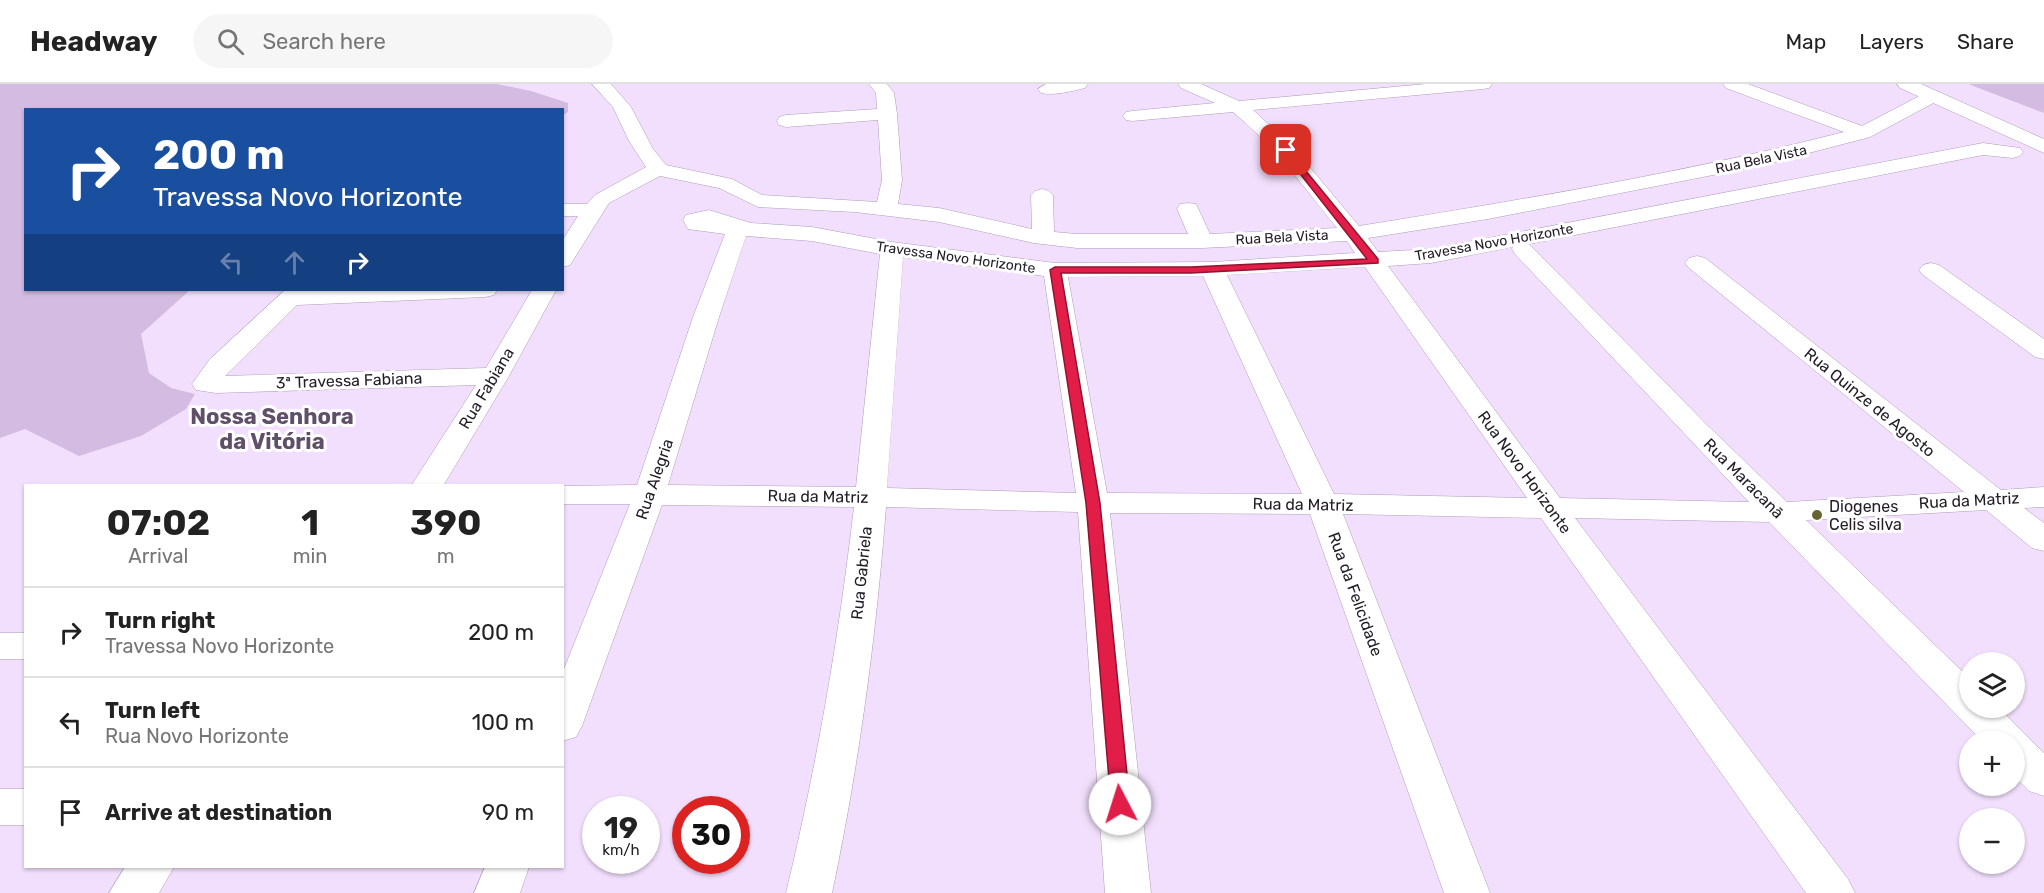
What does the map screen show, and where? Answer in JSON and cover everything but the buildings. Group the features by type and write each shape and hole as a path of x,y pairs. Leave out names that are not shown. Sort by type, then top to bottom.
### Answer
{"main road":[{"path":"1906,84 2044,147"}],"street":[{"path":"564,257 593,210 608,195 657,169 657,165 642,147 624,107 601,84"},
{"path":"878,84 885,93 888,114 892,180 886,209"},
{"path":"1047,89 1079,84"},
{"name":"Rua Novo Horizonte","path":"1187,84 1238,107 1264,128 1286,150 1353,234 1832,893"},
{"path":"1322,84 1356,96"},
{"path":"1132,116 1481,84"},
{"path":"1732,84 1863,133"},
{"name":"Rua Bela Vista","path":"657,169 719,181 758,201 886,209 939,215 1042,237 1108,242 1207,255 1477,214 1759,160 1863,133 1949,103"},
{"path":"786,121 888,114"},
{"name":"Travessa Novo Horizonte","path":"702,217 694,222 704,226 812,234 892,249 1055,270 1207,255 1374,261 1431,256 1983,149 2013,152"},
{"path":"1042,195 1044,215 1042,237"},
{"path":"1188,209 1207,255"},
{"path":"564,210 593,210"},
{"name":"Rua Alegria","path":"564,721 650,494 706,317 743,229"},
{"name":"Rua Gabriela","path":"809,893 835,772 859,599 892,249"},
{"name":"Rua Maracanã","path":"1523,249 1650,383 1959,692"},
{"name":"Rua da Felicidade","path":"1207,255 1323,504 1467,893"},
{"name":"Rua Quinze de Agosto","path":"1697,263 2044,540"},
{"path":"1055,270 1093,503 1128,893"},
{"path":"1931,270 2044,351"},
{"path":"295,294 438,291"},
{"name":"Rua Fabiana","path":"428,484 495,376 543,291"},
{"name":"3ª Travessa Fabiana","path":"295,294 225,358 206,381 208,385 495,376"},
{"name":"Rua da Matriz","path":"564,494 869,496 1093,503 1323,504 1779,512 2044,497"},
{"path":"0,646 24,646"},
{"path":"1984,718 1996,730"},
{"path":"2025,760 2044,779"},
{"path":"0,807 24,807"},
{"path":"132,893 151,868"},
{"path":"497,893 507,868"}],"shaded area":[{"path":"0,84 497,84 531,91 568,103 568,112 564,114 564,108 24,108 24,291 189,291 141,334 149,373 171,388 195,394 186,409 141,436 79,456 25,429 0,438"},
{"path":"1969,84 2044,84 2044,113 1976,87"}],"place":[{"name":"Diogenes Celis silva","path":"1817,515"}],"district":[{"name":"Nossa Senhora da Vitória","path":"272,428"}],"route":[{"path":"1120,804 1093,503 1055,270 1102,272 1191,270 1374,261 1286,150"}]}
